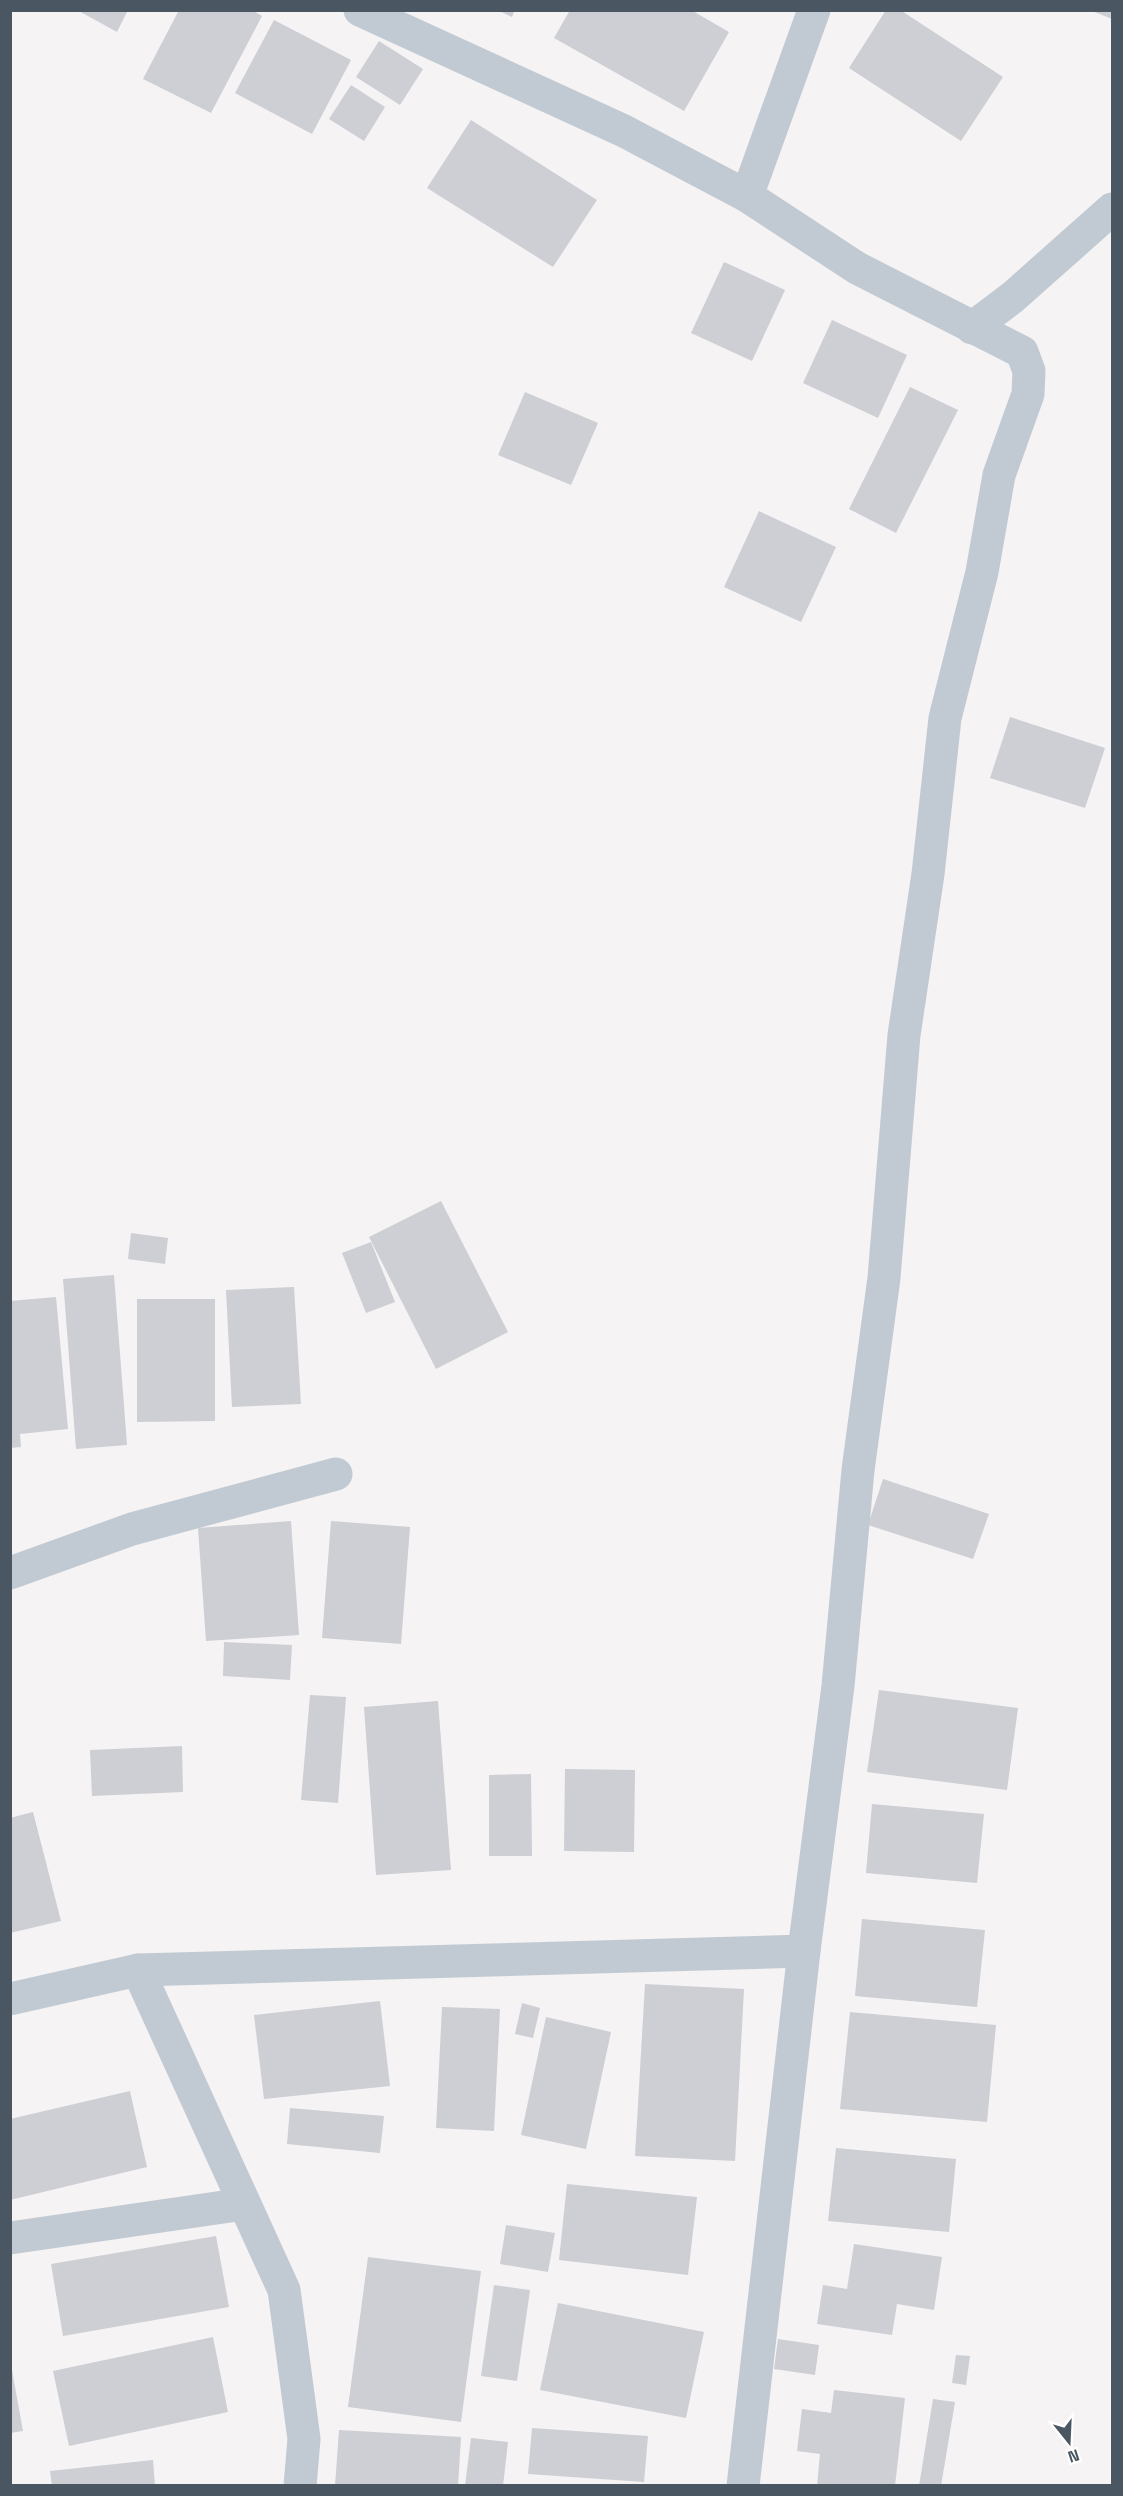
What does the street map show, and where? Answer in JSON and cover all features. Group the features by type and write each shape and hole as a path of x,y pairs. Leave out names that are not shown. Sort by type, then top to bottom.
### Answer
{"street":[{"path":"360,10 624,131 747,196 857,268 1022,352 1027,361 1030,380 1028,394 999,475 982,572 945,718 927,874 904,1035 884,1278 858,1470 838,1686 804,1951 743,2486"},
{"path":"747,196 814,10"},
{"path":"972,328 1013,297 1113,209"},
{"path":"10,1573 132,1529 336,1474"},
{"path":"10,1999 138,1970 804,1951"},
{"path":"138,1970 284,2290 304,2439 300,2486"},
{"path":"10,2238 244,2204"}],"building":[{"path":"77,10 128,10 117,32"},
{"path":"179,10 252,10 262,16 211,113 143,79"},
{"path":"497,10 515,10 512,17"},
{"path":"570,10 691,10 729,32 684,111 554,38"},
{"path":"886,10 900,10 1003,77 961,141 849,68"},
{"path":"1112,10 1112,19 1092,11"},
{"path":"274,20 351,60 312,134 235,93"},
{"path":"379,41 423,69 400,105 356,77"},
{"path":"351,85 385,107 364,141 329,119"},
{"path":"471,120 597,200 553,267 427,188"},
{"path":"724,262 785,290 752,361 691,333"},
{"path":"832,320 907,355 878,418 803,383"},
{"path":"910,387 958,410 896,533 849,509"},
{"path":"525,392 598,423 571,485 498,455"},
{"path":"759,511 836,547 801,622 724,587"},
{"path":"1010,717 1105,748 1085,808 990,778"},
{"path":"441,1201 508,1332 436,1369 369,1237"},
{"path":"131,1233 168,1238 165,1264 128,1259"},
{"path":"371,1242 395,1302 366,1313 342,1253"},
{"path":"114,1275 127,1445 76,1449 63,1279"},
{"path":"294,1287 301,1404 232,1407 226,1290"},
{"path":"56,1297 68,1429 20,1434 21,1447 10,1448 10,1301"},
{"path":"137,1299 215,1299 215,1421 137,1422"},
{"path":"883,1479 989,1514 973,1559 868,1525"},
{"path":"291,1521 299,1635 206,1641 198,1528"},
{"path":"331,1521 410,1527 401,1644 322,1638"},
{"path":"224,1642 292,1645 290,1680 223,1676"},
{"path":"879,1690 1018,1708 1007,1790 867,1772"},
{"path":"310,1695 346,1697 338,1803 301,1800"},
{"path":"438,1701 451,1870 376,1875 364,1707"},
{"path":"182,1746 183,1792 92,1796 90,1750"},
{"path":"565,1769 635,1770 634,1852 564,1851"},
{"path":"531,1774 532,1856 489,1856 489,1775"},
{"path":"872,1804 984,1814 977,1883 866,1873"},
{"path":"33,1812 61,1921 10,1933 10,1818"},
{"path":"862,1919 985,1930 977,2007 855,1996"},
{"path":"645,1984 744,1989 735,2161 635,2156"},
{"path":"380,2001 390,2086 264,2099 254,2015"},
{"path":"522,2003 540,2008 533,2038 515,2034"},
{"path":"442,2007 500,2009 494,2131 436,2128"},
{"path":"850,2012 996,2025 987,2122 840,2109"},
{"path":"546,2017 611,2032 586,2149 521,2135"},
{"path":"130,2091 147,2167 10,2200 10,2119"},
{"path":"290,2108 384,2116 380,2153 287,2144"},
{"path":"836,2148 956,2159 949,2232 828,2221"},
{"path":"567,2184 697,2197 688,2275 559,2260"},
{"path":"506,2225 555,2233 548,2272 500,2264"},
{"path":"216,2236 229,2307 63,2336 51,2264"},
{"path":"854,2244 942,2257 934,2310 897,2304 892,2335 817,2324 823,2285 847,2289"},
{"path":"368,2257 481,2271 461,2422 348,2407"},
{"path":"494,2285 530,2290 517,2381 481,2376"},
{"path":"558,2303 704,2332 686,2418 540,2390"},
{"path":"213,2337 228,2412 69,2446 53,2371"},
{"path":"778,2339 819,2345 815,2375 774,2369"},
{"path":"956,2355 970,2356 966,2385 952,2383"},
{"path":"10,2359 23,2431 10,2433"},
{"path":"834,2390 905,2398 895,2486 817,2486 820,2454 797,2451 802,2409 831,2413"},
{"path":"933,2399 955,2402 941,2486 919,2486"},
{"path":"532,2428 648,2436 644,2482 528,2474"},
{"path":"339,2430 461,2437 458,2486 335,2486"},
{"path":"471,2438 508,2442 503,2486 465,2486"},
{"path":"153,2460 155,2486 52,2486 50,2471"}]}
